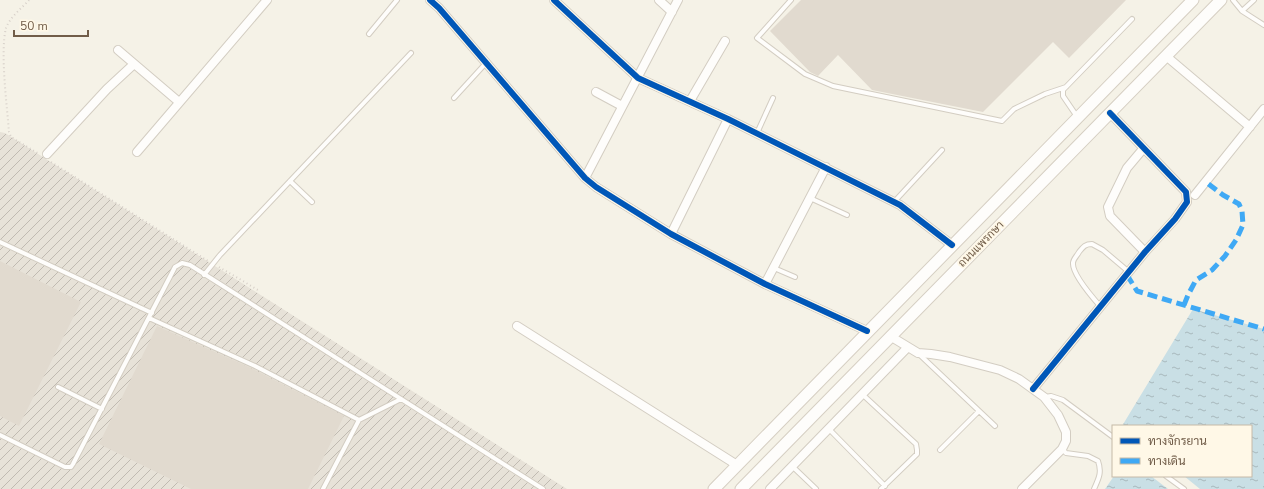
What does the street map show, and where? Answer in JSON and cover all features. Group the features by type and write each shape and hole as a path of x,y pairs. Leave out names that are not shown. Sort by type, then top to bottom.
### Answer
{"main road":[{"name":"ถนนแพรกษา","path":"714,489 1193,0"},
{"name":"ถนนแพรกษา","path":"741,489 1221,0"},
{"path":"1078,118 1092,131"}],"street":[{"path":"137,152 267,0"},
{"path":"430,0 440,4 486,63 585,178 596,187 671,234 765,284 868,331"},
{"path":"554,0 638,78 757,133 900,205 952,245"},
{"path":"659,0 672,12"},
{"path":"585,178 678,0"},
{"path":"690,101 725,40"},
{"path":"118,50 179,102"},
{"path":"1166,56 1250,127"},
{"path":"45,157 107,88 134,64"},
{"path":"596,92 622,106"},
{"path":"1195,195 1264,109"},
{"path":"1033,389 1145,252 1175,219 1187,202 1186,192 1110,113"},
{"path":"671,234 728,119"},
{"path":"1143,149 1127,168 1108,207 1110,216 1145,252"},
{"path":"765,284 826,167"},
{"path":"516,326 737,465"},
{"path":"890,336 918,353 937,355 1000,370 1019,379 1044,397 1058,415 1066,432 1066,441 1062,449 1022,489"},
{"path":"770,489 908,347"}],"lane":[{"path":"369,34 397,0"},
{"path":"791,0 757,38 806,74 833,86 1002,121 1014,109 1045,94 1066,87"},
{"path":"1233,0 1242,11 1264,25"},
{"path":"1242,11 1254,0"},
{"path":"1078,118 1063,96 1063,90 1132,19"},
{"path":"204,275 290,181 411,53"},
{"path":"454,98 486,63"},
{"path":"757,133 773,98"},
{"path":"894,202 942,150"},
{"path":"290,181 312,202"},
{"path":"810,198 847,215"},
{"path":"0,242 152,312"},
{"path":"1101,307 1082,284 1072,264 1083,247 1092,244 1103,250 1129,272"},
{"path":"0,435 65,467 70,467 77,458 175,267 182,263 190,265 543,489"},
{"path":"773,268 795,277"},
{"path":"149,318 255,366 359,420"},
{"path":"918,353 995,426"},
{"path":"58,387 102,409"},
{"path":"829,428 883,487 917,454 916,444 862,394"},
{"path":"1044,397 1051,396 1063,400 1112,436"},
{"path":"323,489 359,420 401,399"},
{"path":"940,450 979,411"},
{"path":"1062,449 1066,453 1088,456 1098,461 1101,468 1099,479 1094,489"},
{"path":"792,466 816,489"},
{"path":"1167,477 1184,489"}],"path":[{"path":"29,0 13,16 6,28 1,56 9,132 11,137 213,264 258,290"}],"shaded area":[{"path":"0,132 5,133 567,489 0,489"}],"water":[{"path":"1193,309 1264,329 1264,489 1200,489 1185,477 1252,477 1252,425 1123,425"},
{"path":"1113,477 1152,477 1168,489 1105,489"}],"building":[{"path":"801,0 1126,0 1069,58 1053,42 983,112 872,90 838,55 818,76 810,72 770,31"},
{"path":"0,261 81,302 19,426 0,416"},
{"path":"157,326 251,368 344,416 308,489 191,489 99,444"}],"marked path":[{"path":"1184,305 1196,280 1212,270 1225,256 1236,240 1243,225 1242,211 1239,204 1223,195 1206,182"},
{"path":"1127,275 1137,291 1264,329"}],"cycle path":[{"path":"430,0 439,8 585,178 596,187 671,234 765,284 867,331"},
{"path":"554,0 638,78 728,119 900,205 952,245"},
{"path":"1033,389 1145,252 1175,219 1187,202 1186,192 1110,113"}]}
